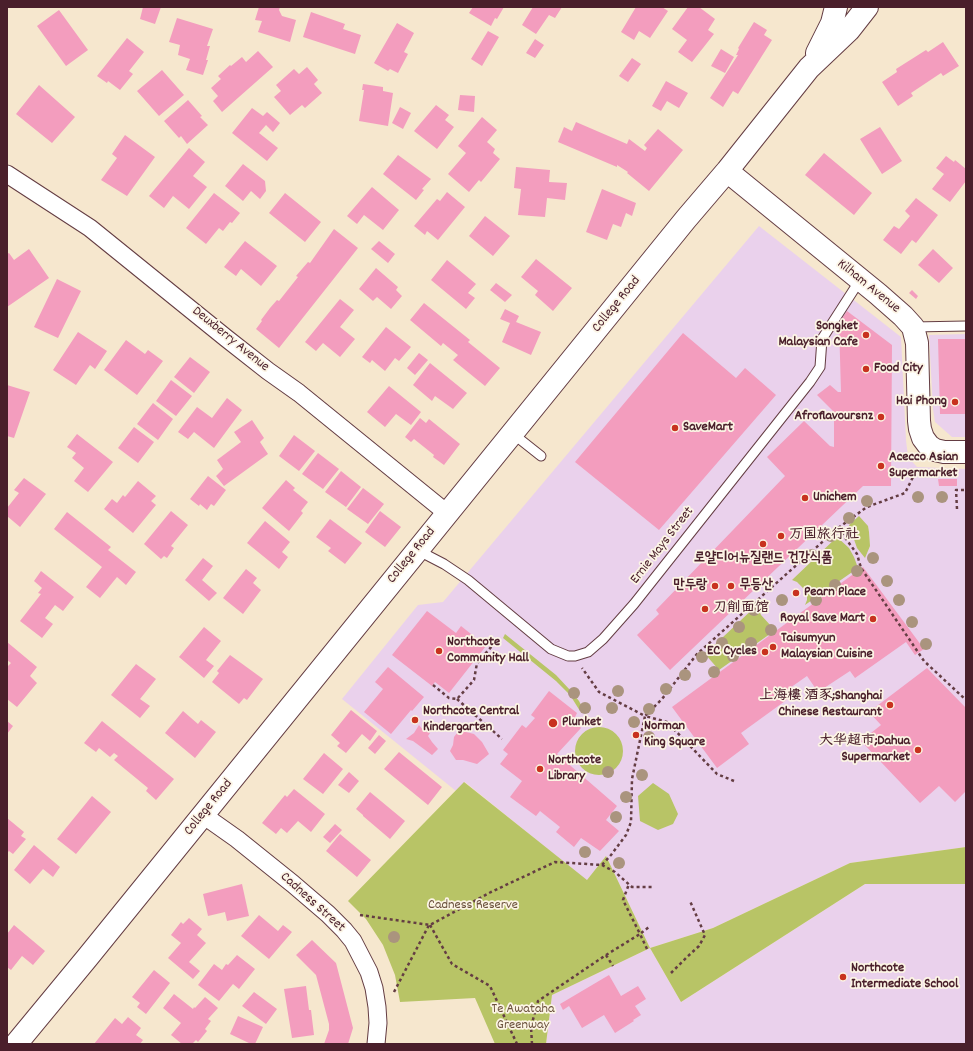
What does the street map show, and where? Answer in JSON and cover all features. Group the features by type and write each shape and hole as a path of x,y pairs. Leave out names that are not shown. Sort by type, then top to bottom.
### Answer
{"main road":[{"name":"College Road","path":"809,68 826,36 836,7"},
{"name":"College Road","path":"16,1044 417,550 448,514 686,219 727,171 809,68 849,30 867,7"},
{"name":"Kilham Avenue","path":"727,171 903,316 913,327"},
{"path":"913,327 917,343 920,429 923,438 929,446 935,450 944,452 966,452"}],"street":[{"name":"Deuxberry Avenue","path":"7,174 90,228 226,338 299,393 448,514"},
{"name":"Cadness Street","path":"203,814 237,838 293,884 328,914 353,941 369,972 374,988 378,1023 376,1044"}],"lane":[{"name":"Ernie Mays Street","path":"575,656 588,652 595,647 634,604 810,382 820,367 822,339 860,280"},
{"path":"913,327 966,326"},
{"path":"512,434 541,456"},
{"path":"417,550 444,564 468,580 551,649 560,653 575,656"}],"path":[{"path":"602,865 626,835 631,822 632,779 645,716 662,699 697,654 838,528 867,507 905,493 917,469"},
{"path":"957,509 956,490 966,490"},
{"path":"838,528 857,554 861,568 924,661 966,700"},
{"path":"457,699 474,680 477,663 492,646"},
{"path":"575,656 599,692 645,716 667,722 717,774 734,781"},
{"path":"433,685 449,698 457,699 502,739"},
{"path":"394,992 430,925 491,892 555,862 602,865 615,872 632,887 652,887"},
{"path":"629,884 623,900 647,949"},
{"path":"671,973 699,946 705,935 690,901"},
{"path":"360,915 430,925"},
{"path":"430,925 452,964 490,986 517,1044"},
{"path":"532,1044 531,1027 538,1001 649,927"},
{"path":"606,955 613,966"}],"shaded area":[{"path":"759,226 901,337 908,457 917,467 966,469 966,847 850,863 713,928 650,948 606,856 587,881 465,782 456,791 342,699 418,605 443,602"},
{"path":"966,334 966,437 952,437 935,422 929,335"},
{"name":"Northcote Intermediate School","path":"865,884 966,884 966,1044 546,1044 552,995 650,948 681,1002"}],"green space":[{"path":"859,516 868,526 869,532 870,546 865,558 857,548 849,525"},
{"path":"837,537 849,548 858,568 805,605 807,595 797,582 792,580"},
{"path":"757,605 761,615 771,626 777,629 719,670 705,654"},
{"path":"505,634 556,675 579,701 583,709 580,711 570,695 556,681 503,638"},
{"path":"599,727 608,729 616,734 621,742 623,751 621,760 616,768 608,773 599,775 590,773 582,768 577,760 575,751 577,742 582,734 590,729"},
{"name":"Cadness Reserve","path":"464,782 587,880 606,856 650,948 552,995 546,1044 495,1044 475,998 400,1002 395,975 383,945 366,919 348,901"},
{"path":"653,783 669,794 678,814 673,824 658,830 640,821 638,796"},
{"path":"966,847 966,884 865,884 681,1002 650,948 713,928 850,863"}],"building":[{"path":"143,7 161,7 155,24 140,19"},
{"path":"259,7 280,7 279,10 282,16 296,20 290,42 258,32 262,21 255,20"},
{"path":"473,7 504,7 497,19 495,18 491,26 469,13"},
{"path":"533,7 562,7 555,18 549,15 536,34 522,25"},
{"path":"636,7 662,7 668,11 650,38 639,31 634,40 621,32"},
{"path":"688,7 699,7 715,19 708,30 714,34 692,62 678,52 687,40 672,29"},
{"path":"59,10 88,50 66,66 37,26"},
{"path":"311,12 345,24 343,29 361,35 355,54 303,37"},
{"path":"177,18 213,29 207,46 210,46 206,60 208,60 203,75 186,70 190,59 178,55 180,45 169,42"},
{"path":"754,22 767,30 764,35 772,40 738,94 733,91 723,107 710,98 738,55 736,55 739,49 738,48"},
{"path":"397,23 414,33 404,52 408,54 398,73 390,69 388,71 374,63"},
{"path":"488,31 499,37 482,66 471,59"},
{"path":"127,38 144,52 129,71 133,74 120,90 108,81 107,83 97,76"},
{"path":"535,39 544,45 535,58 526,53"},
{"path":"943,42 959,66 943,76 941,73 911,93 913,96 898,106 882,82 897,72 896,69 926,50 928,52"},
{"path":"721,49 734,57 725,73 711,66"},
{"path":"258,51 273,67 222,112 213,101 218,96 211,88 221,79 218,76 242,57 246,62"},
{"path":"632,58 641,64 628,82 619,76"},
{"path":"307,67 318,80 314,84 322,93 305,108 302,105 290,115 274,97 281,91 276,85 294,69 299,74"},
{"path":"162,70 184,95 159,116 137,91"},
{"path":"666,81 688,93 679,108 667,101 661,111 652,106"},
{"path":"363,84 383,87 383,91 393,93 388,126 359,121 364,90 362,90"},
{"path":"39,85 75,117 52,143 16,114"},
{"path":"460,95 475,96 474,112 458,110"},
{"path":"188,100 202,116 200,117 208,125 187,144 181,136 179,138 164,121"},
{"path":"436,105 449,115 445,120 454,127 437,149 414,131"},
{"path":"400,107 411,113 403,129 392,123"},
{"path":"252,108 263,116 267,112 280,123 273,132 266,125 259,133 278,148 267,161 232,133"},
{"path":"482,117 497,130 487,142 495,149 493,153 500,159 481,182 479,180 469,192 448,174 466,153 458,146"},
{"path":"576,122 627,144 629,139 645,151 647,148 644,145 658,129 683,150 649,191 627,173 628,172 617,165 617,167 558,142 564,127 572,131"},
{"path":"880,127 902,161 882,174 860,139"},
{"path":"125,135 155,157 127,196 101,180 117,158 112,154"},
{"path":"189,148 205,162 193,176 207,187 189,209 173,196 164,208 149,196"},
{"path":"824,153 872,193 854,215 805,175"},
{"path":"398,155 431,179 422,189 424,190 416,200 383,174"},
{"path":"946,156 954,162 955,160 966,169 966,181 950,202 932,189 944,174 936,168"},
{"path":"243,164 265,181 266,191 260,199 251,191 243,201 225,186"},
{"path":"516,167 550,170 549,182 567,183 565,200 547,198 545,217 518,215 521,189 514,188"},
{"path":"372,187 399,210 383,230 364,215 357,224 347,216"},
{"path":"602,189 636,203 632,216 626,213 621,227 613,224 607,240 586,232"},
{"path":"447,192 465,207 438,240 427,231 425,235 414,226 437,199 440,201"},
{"path":"214,193 240,213 223,231 219,228 206,244 186,228"},
{"path":"285,193 321,222 305,242 269,213"},
{"path":"916,198 938,215 916,243 912,240 901,254 883,240 894,226 899,229 910,216 905,211"},
{"path":"485,216 510,236 493,256 469,236"},
{"path":"334,229 358,248 279,348 256,329 270,308 277,300 279,301 298,277 296,276 308,262 310,263"},
{"path":"245,241 277,266 261,286 241,269 236,276 224,267"},
{"path":"379,241 395,254 388,263 371,249"},
{"path":"29,249 49,278 7,307 7,254 9,253 14,260"},
{"path":"933,249 953,268 939,283 918,265"},
{"path":"536,259 572,288 553,311 535,295 538,291 521,277"},
{"path":"447,260 476,284 468,293 475,298 466,309 431,280"},
{"path":"376,268 398,287 396,290 402,296 391,309 377,297 373,301 359,289"},
{"path":"57,279 81,291 58,338 34,327"},
{"path":"496,283 512,295 505,302 490,290"},
{"path":"912,290 918,296 916,299 909,293"},
{"path":"340,299 354,310 340,327 355,339 340,357 323,343 316,351 305,342"},
{"path":"424,303 470,340 468,342 500,368 485,386 453,360 458,355 443,343 441,346 410,320"},
{"path":"505,309 519,316 516,322 541,332 531,355 502,342 510,323 500,319"},
{"path":"847,311 892,345 891,486 863,486 670,670 637,635 659,614 656,610 785,476 767,457 804,421 830,446 834,447 834,412 817,395 830,385 838,392 841,392 839,323"},
{"path":"386,327 411,347 399,361 395,358 385,371 372,360 370,363 362,357"},
{"path":"78,332 107,351 95,369 90,365 76,385 53,370"},
{"name":"SaveMart","path":"683,333 736,378 745,368 776,395 659,530 575,462"},
{"path":"938,339 966,339 966,414 940,414"},
{"path":"126,340 145,354 148,350 163,361 137,395 104,370"},
{"path":"419,353 428,360 415,375 407,368"},
{"path":"190,357 210,372 194,393 174,377"},
{"path":"430,363 467,393 453,409 435,396 432,401 413,385"},
{"path":"171,380 192,396 176,416 156,401"},
{"path":"7,385 30,392 14,438 7,436"},
{"path":"389,386 421,412 411,425 396,414 385,427 367,412"},
{"path":"227,398 242,410 214,448 194,432 188,439 178,432 197,407 212,418"},
{"path":"153,403 173,419 158,440 137,424"},
{"path":"420,418 426,423 429,419 460,444 444,465 414,439 411,442 405,437"},
{"path":"252,420 264,438 260,442 268,454 224,486 216,476 223,469 217,460 241,442 234,432"},
{"path":"134,427 154,442 138,463 118,448"},
{"path":"77,434 113,462 88,492 74,481 84,468 72,458 76,453 67,447"},
{"path":"294,435 315,451 299,471 279,456"},
{"path":"318,453 339,469 323,489 302,474"},
{"path":"341,471 361,487 346,507 325,492"},
{"path":"208,476 226,490 214,506 211,504 207,510 200,504 199,506 190,499"},
{"path":"24,478 46,494 20,527 7,516 7,508 19,493 14,490"},
{"path":"938,479 957,479 957,486 939,486"},
{"path":"286,480 295,488 293,490 308,502 301,511 303,513 289,531 262,508"},
{"path":"138,481 156,496 151,501 156,505 133,533 104,509 112,499 117,503 123,495 125,497"},
{"path":"363,488 384,504 368,524 347,509"},
{"path":"171,511 188,525 171,546 174,548 167,558 164,556 161,559 144,544"},
{"path":"380,511 401,527 385,547 365,532"},
{"path":"67,512 111,547 108,550 136,572 126,585 117,577 100,598 86,587 102,567 54,529"},
{"path":"330,519 362,543 345,564 328,551 331,548 316,537"},
{"path":"265,521 290,542 282,552 288,557 279,569 247,543"},
{"path":"203,558 213,566 202,580 217,593 209,601 185,580"},
{"path":"863,567 924,649 915,655 906,642 855,678 850,671 818,692 807,676 787,690 792,696 741,733 749,744 717,768 672,707"},
{"path":"246,569 257,578 253,583 261,590 243,614 223,598"},
{"path":"41,571 74,597 63,611 55,605 45,618 53,624 42,638 20,621 41,594 38,593 42,588 34,581"},
{"name":"Northcote Community Hall","path":"427,611 456,633 461,626 486,646 449,693 435,682 432,686 392,655"},
{"path":"204,627 221,641 206,660 214,666 204,678 179,657"},
{"path":"7,642 37,667 30,676 37,683 17,707 7,699 7,667 11,663 7,660"},
{"path":"230,655 263,679 247,700 244,698 239,704 212,682 219,673 217,671"},
{"path":"136,664 156,679 140,699 150,706 140,718 111,695"},
{"path":"388,667 424,697 391,734 364,712 383,689 375,682"},
{"name":"大华超市;Dahua Supermarket","path":"927,668 966,708 966,791 955,802 939,786 920,803 861,741 881,725 869,712"},
{"name":"Northcote Library","path":"549,691 577,713 574,719 581,728 557,754 617,806 606,820 619,831 600,851 581,838 574,847 556,832 560,827 540,811 536,816 510,797 522,781 500,764 508,754 503,750 522,725 526,728 535,718 531,715"},
{"path":"351,710 377,731 370,741 362,734 346,753 337,746 340,743 331,735"},
{"path":"183,711 198,724 201,720 216,732 195,758 165,733"},
{"path":"7,721 13,726 7,734"},
{"path":"102,721 174,779 156,800 146,791 148,788 114,760 118,756 114,753 110,757 99,748 96,752 84,743"},
{"path":"419,725 423,730 430,733 428,736 438,749 432,755 413,741 406,739 414,733"},
{"path":"460,729 474,734 482,742 489,754 477,764 463,760 456,760 450,751 453,745 454,737"},
{"path":"379,735 386,741 375,754 368,748"},
{"path":"399,752 442,787 428,805 384,769"},
{"path":"324,753 343,769 323,794 303,779"},
{"path":"349,772 359,781 349,793 338,785"},
{"path":"294,789 325,814 311,832 298,821 287,833 281,828 276,834 262,823 285,795 287,797"},
{"path":"370,792 405,821 390,839 356,809"},
{"path":"92,796 111,812 76,854 57,839"},
{"path":"7,818 24,832 21,836 26,839 13,854 9,851 7,853"},
{"path":"335,824 342,830 330,843 323,837"},
{"path":"340,834 371,860 357,877 326,851"},
{"path":"34,845 60,867 53,877 43,869 30,884 14,870"},
{"path":"242,884 249,916 227,921 225,912 208,916 203,894"},
{"path":"259,915 278,931 283,925 292,932 269,959 241,936"},
{"path":"189,918 202,929 197,935 206,943 189,962 200,971 193,979 168,958 181,943 171,935 181,922 183,924"},
{"path":"14,925 45,951 33,965 22,956 11,970 7,967 7,934"},
{"path":"312,940 336,963 353,1028 348,1044 324,1044 329,1030 329,1024 316,975 296,955"},
{"path":"237,955 255,969 239,989 233,984 219,1001 198,985 214,964 222,970 226,964 228,965"},
{"path":"154,970 170,983 146,1014 137,1007 140,1003 132,997"},
{"path":"609,975 621,996 638,986 646,999 635,1006 641,1015 615,1033 604,1015 582,1028 569,1006 563,1010 560,1004"},
{"path":"306,986 314,1035 292,1038 284,989"},
{"path":"254,992 277,1009 266,1024 242,1006"},
{"path":"174,994 193,1009 205,997 218,1008 208,1019 211,1021 205,1029 207,1031 198,1042 196,1040 192,1044 182,1044 171,1035 181,1023 163,1008"},
{"path":"238,1016 263,1027 255,1044 251,1044 230,1034"},
{"path":"128,1017 141,1028 136,1035 143,1040 140,1044 94,1044 115,1018 122,1024"}],"place":[{"name":"Songket Malaysian Cafe","path":"866,335"},
{"name":"Food City","path":"866,369"},
{"name":"Hai Phong","path":"955,402"},
{"name":"Afroflavoursnz","path":"881,417"},
{"name":"SaveMart","path":"675,428"},
{"name":"Acecco Asian Supermarket","path":"881,466"},
{"name":"Unichem","path":"805,498"},
{"name":"万国旅行社","path":"781,536"},
{"name":"로얄디어뉴질랜드 건강식품","path":"763,544"},
{"name":"만두랑","path":"715,586"},
{"name":"무등산","path":"731,586"},
{"name":"Pearn Place","path":"796,593"},
{"name":"刀削面馆","path":"705,609"},
{"name":"Royal Save Mart","path":"873,619"},
{"name":"Taisumyun Malaysian Cuisine","path":"773,647"},
{"name":"Northcote Community Hall","path":"439,651"},
{"name":"EC Cycles","path":"765,652"},
{"name":"上海樓 酒豕;Shanghai Chinese Restaurant","path":"890,705"},
{"name":"Northcote Central Kindergarten","path":"415,720"},
{"name":"Plunket","path":"553,723"},
{"name":"Norman King Square","path":"636,735"},
{"name":"大华超市;Dahua Supermarket","path":"918,750"},
{"name":"Northcote Library","path":"540,769"},
{"name":"Northcote Intermediate School","path":"843,977"}],"park label":[{"name":"Te Awataha Greenway","path":"523,1018"}]}
